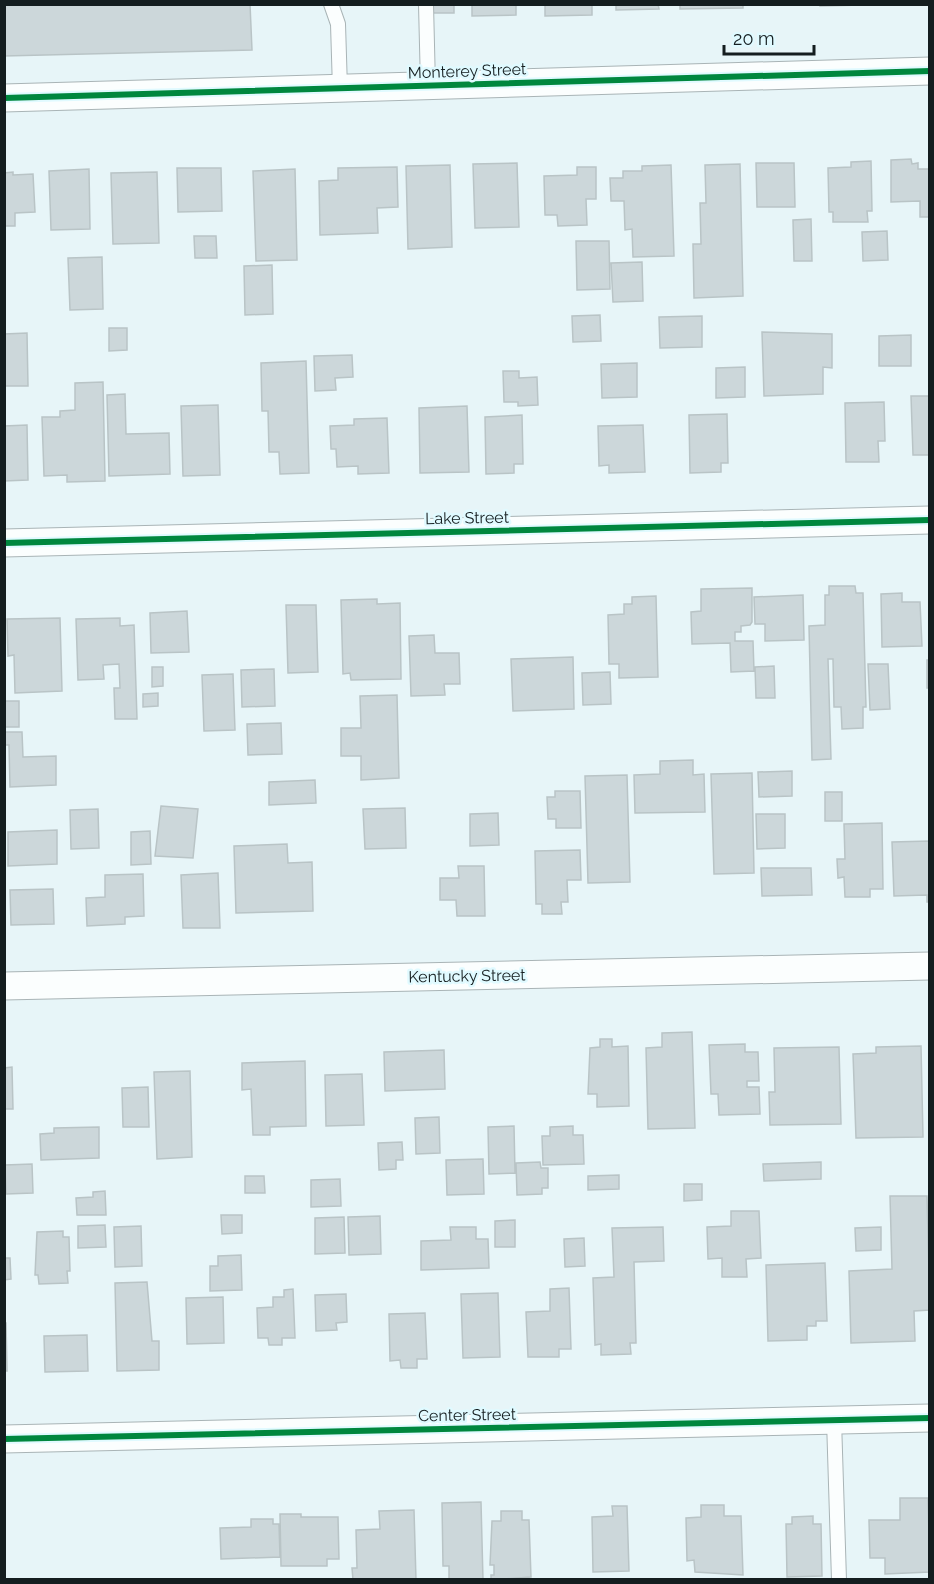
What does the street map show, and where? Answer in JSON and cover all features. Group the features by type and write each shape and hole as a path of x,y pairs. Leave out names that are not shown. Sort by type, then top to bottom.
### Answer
{"street":[{"name":"Monterey Street","path":"4,98 930,71"},
{"name":"Lake Street","path":"4,543 930,520"},
{"name":"Kentucky Street","path":"4,986 930,966"},
{"name":"Center Street","path":"4,1439 930,1418"}],"lane":[{"path":"331,4 338,24 340,89"},
{"path":"426,4 428,86"},
{"path":"834,1420 839,1580"}],"building":[{"path":"4,4 250,4 252,50 4,56"},
{"path":"425,4 454,4 454,13 425,13"},
{"path":"472,4 528,5 516,5 516,15 472,16"},
{"path":"545,4 592,4 592,15 545,16"},
{"path":"616,4 658,4 659,9 616,10"},
{"path":"680,4 743,4 743,8 680,9"},
{"path":"820,4 862,4 862,5 820,6"},
{"path":"911,159 912,164 918,163 918,169 930,169 930,217 920,217 920,201 891,202 891,160"},
{"path":"871,161 872,211 867,211 868,222 833,222 833,212 829,212 828,168 851,167 851,162"},
{"path":"517,163 519,227 475,228 473,164"},
{"path":"756,163 794,163 795,207 757,207"},
{"path":"740,164 743,296 694,298 693,244 701,244 700,203 706,203 705,165"},
{"path":"450,165 452,247 408,249 406,166"},
{"path":"671,165 674,256 633,257 632,229 625,230 624,201 611,201 610,178 623,178 623,171 642,171 642,166"},
{"path":"397,167 398,207 377,208 378,233 320,235 319,181 338,180 338,168"},
{"path":"577,167 596,167 596,199 586,199 587,225 558,226 557,215 545,215 544,176 577,175"},
{"path":"177,168 221,168 222,211 178,212"},
{"path":"89,169 90,229 51,230 49,171"},
{"path":"295,169 297,260 256,261 253,171"},
{"path":"13,172 13,175 33,174 35,212 15,213 15,226 4,226 4,173"},
{"path":"157,172 159,243 113,244 111,173"},
{"path":"811,219 812,261 794,261 793,220"},
{"path":"887,231 888,260 863,261 862,232"},
{"path":"194,236 216,236 217,258 195,258"},
{"path":"576,241 609,241 610,289 577,290"},
{"path":"102,257 103,309 70,310 68,258"},
{"path":"642,262 643,301 613,302 611,263"},
{"path":"272,265 273,314 245,315 244,266"},
{"path":"600,315 601,341 573,342 572,316"},
{"path":"702,316 702,347 660,348 659,317"},
{"path":"109,328 127,328 127,350 109,351"},
{"path":"762,332 832,334 832,368 823,367 823,394 764,396"},
{"path":"27,333 28,386 4,386 4,334"},
{"path":"911,335 911,366 879,366 879,336"},
{"path":"352,355 353,377 335,378 336,390 315,391 314,356"},
{"path":"306,361 309,473 280,474 279,452 269,452 268,411 262,411 261,363"},
{"path":"637,363 637,397 602,398 601,364"},
{"path":"745,367 745,397 716,398 716,368"},
{"path":"503,371 519,371 519,378 537,377 538,405 518,406 518,402 504,402"},
{"path":"103,382 105,481 67,482 67,475 44,476 42,417 60,417 60,411 75,410 75,383"},
{"path":"125,394 126,434 169,433 170,474 109,476 107,395"},
{"path":"911,396 930,396 930,455 913,455"},
{"path":"884,402 885,441 878,441 879,462 846,462 845,403"},
{"path":"218,405 220,475 183,476 181,406"},
{"path":"467,406 469,472 420,473 419,408"},
{"path":"727,414 728,463 721,463 721,472 690,473 689,415"},
{"path":"522,415 523,464 514,464 514,473 486,474 485,417"},
{"path":"387,418 389,473 358,474 358,466 337,467 336,449 331,449 330,426 354,425 354,419"},
{"path":"27,425 28,480 4,481 4,426"},
{"path":"643,425 645,472 609,473 609,465 599,466 598,426"},
{"path":"829,586 855,586 856,593 863,593 866,707 863,707 863,728 842,729 841,707 834,707 833,659 828,659 831,759 812,760 809,626 825,625 825,595 829,595"},
{"path":"752,588 752,622 750,625 741,626 741,632 735,632 735,641 753,641 754,671 731,672 730,643 692,644 691,612 701,611 701,589"},
{"path":"902,593 902,602 920,602 922,646 882,647 881,594"},
{"path":"803,595 804,640 765,641 765,624 755,624 754,597"},
{"path":"656,596 658,677 619,678 619,664 609,664 608,615 624,614 624,604 632,604 632,597"},
{"path":"377,599 377,604 400,603 401,679 351,680 350,673 343,674 341,600"},
{"path":"286,605 316,605 318,672 288,673"},
{"path":"187,611 189,652 151,653 150,613"},
{"path":"60,618 62,691 15,693 14,655 8,656 7,619"},
{"path":"120,618 120,626 134,625 137,719 115,719 114,688 120,688 119,664 103,665 104,679 78,680 76,619"},
{"path":"434,635 435,653 459,653 460,684 444,684 445,695 411,696 409,636"},
{"path":"573,657 574,709 513,711 511,659"},
{"path":"927,660 930,660 930,688 927,688"},
{"path":"868,664 888,664 890,709 870,710"},
{"path":"774,666 775,698 756,698 755,667"},
{"path":"152,667 163,667 163,686 152,687"},
{"path":"274,669 275,706 242,707 241,670"},
{"path":"610,672 611,704 583,705 582,673"},
{"path":"233,674 235,730 204,731 202,675"},
{"path":"158,693 158,706 143,707 143,694"},
{"path":"397,695 399,778 361,780 361,756 341,756 341,728 361,728 360,696"},
{"path":"4,701 19,701 19,727 4,727"},
{"path":"281,723 282,754 248,755 247,724"},
{"path":"4,732 22,732 23,757 56,756 56,785 10,787 9,745 4,745"},
{"path":"693,760 693,775 704,774 705,812 635,813 634,775 660,774 660,761"},
{"path":"792,771 792,796 759,797 758,772"},
{"path":"752,773 754,873 714,874 711,774"},
{"path":"627,775 630,882 588,883 585,776"},
{"path":"315,780 316,803 269,805 269,782"},
{"path":"555,791 580,791 581,828 556,828 556,819 548,819 547,797 555,797"},
{"path":"825,792 842,792 842,821 825,821"},
{"path":"161,806 198,809 193,858 155,856"},
{"path":"405,808 406,848 365,849 363,809"},
{"path":"98,809 99,848 71,849 70,810"},
{"path":"498,813 499,845 470,846 470,814"},
{"path":"756,814 785,814 785,848 757,849"},
{"path":"882,823 883,889 870,889 870,897 845,897 844,877 838,878 837,859 845,859 844,824"},
{"path":"57,830 57,864 8,866 8,832"},
{"path":"150,831 151,864 131,865 131,832"},
{"path":"930,841 930,902 927,902 927,895 894,896 892,842"},
{"path":"287,844 288,863 312,862 313,911 236,913 234,846"},
{"path":"580,850 581,880 567,880 568,902 561,902 562,914 542,914 542,904 536,904 535,851"},
{"path":"458,866 484,866 485,916 457,916 456,900 440,900 440,878 459,878"},
{"path":"761,868 811,868 812,895 762,896"},
{"path":"218,873 220,928 183,928 181,875"},
{"path":"143,874 144,916 125,917 125,924 87,926 86,898 105,897 105,875"},
{"path":"53,889 54,924 11,925 10,890"},
{"path":"692,1032 695,1128 648,1129 646,1048 662,1047 662,1033"},
{"path":"600,1039 612,1039 612,1047 628,1046 629,1106 597,1107 597,1094 588,1094 590,1048 600,1047"},
{"path":"745,1044 745,1052 758,1052 759,1081 747,1081 747,1087 759,1087 760,1114 719,1115 718,1094 711,1094 709,1045"},
{"path":"921,1046 923,1137 856,1138 853,1054 876,1053 876,1047"},
{"path":"839,1047 841,1124 770,1125 769,1092 775,1092 774,1048"},
{"path":"444,1050 445,1089 385,1091 384,1052"},
{"path":"305,1061 306,1126 270,1127 270,1135 253,1135 251,1089 242,1090 242,1063"},
{"path":"12,1067 13,1109 4,1109 4,1068"},
{"path":"190,1071 192,1157 157,1159 154,1072"},
{"path":"362,1074 364,1125 326,1126 325,1075"},
{"path":"148,1087 149,1127 123,1127 122,1088"},
{"path":"439,1117 440,1153 416,1154 415,1118"},
{"path":"514,1126 515,1173 489,1174 488,1127"},
{"path":"573,1126 573,1135 583,1135 584,1164 543,1165 542,1136 550,1136 550,1127"},
{"path":"99,1127 99,1158 41,1160 40,1134 54,1133 54,1128"},
{"path":"402,1142 403,1160 396,1160 396,1169 379,1170 378,1143"},
{"path":"483,1159 484,1194 447,1195 446,1160"},
{"path":"540,1162 541,1168 548,1168 548,1188 542,1188 542,1194 517,1195 516,1163"},
{"path":"821,1162 821,1179 764,1181 763,1164"},
{"path":"32,1164 33,1193 6,1194 5,1165"},
{"path":"619,1175 619,1189 588,1190 588,1176"},
{"path":"245,1176 264,1176 265,1193 245,1193"},
{"path":"340,1179 341,1206 311,1207 311,1180"},
{"path":"684,1184 702,1184 702,1200 684,1201"},
{"path":"105,1191 106,1215 77,1215 76,1198 93,1197 93,1192"},
{"path":"890,1196 927,1196 930,1310 914,1311 915,1341 851,1343 849,1271 892,1269"},
{"path":"731,1211 759,1211 761,1258 746,1259 747,1277 722,1277 722,1258 708,1259 707,1227 731,1226"},
{"path":"221,1215 242,1215 242,1233 222,1234"},
{"path":"380,1216 381,1254 349,1255 348,1217"},
{"path":"344,1217 345,1253 315,1254 315,1218"},
{"path":"515,1220 515,1247 495,1247 495,1221"},
{"path":"105,1225 106,1247 78,1248 78,1226"},
{"path":"141,1226 142,1266 115,1267 114,1227"},
{"path":"450,1227 476,1227 476,1239 488,1239 489,1268 421,1270 421,1241 451,1240"},
{"path":"663,1227 664,1261 634,1262 636,1343 630,1343 631,1354 601,1355 601,1344 595,1345 593,1278 614,1277 612,1228"},
{"path":"881,1227 881,1250 856,1251 855,1228"},
{"path":"63,1231 63,1237 69,1237 68,1283 39,1284 38,1275 35,1275 37,1232"},
{"path":"584,1238 585,1266 565,1267 564,1239"},
{"path":"241,1255 242,1290 210,1291 210,1266 218,1266 218,1256"},
{"path":"4,1258 10,1258 11,1279 4,1280"},
{"path":"825,1263 827,1321 816,1321 816,1326 807,1326 807,1340 768,1341 766,1265"},
{"path":"147,1282 152,1341 159,1341 159,1370 117,1371 115,1283"},
{"path":"569,1288 571,1349 559,1349 559,1357 528,1357 526,1312 550,1311 550,1289"},
{"path":"293,1289 295,1338 282,1338 282,1345 269,1345 268,1338 258,1338 257,1308 273,1307 273,1297 284,1297 284,1290"},
{"path":"498,1293 500,1357 463,1358 461,1294"},
{"path":"346,1294 347,1322 336,1323 337,1330 316,1331 315,1295"},
{"path":"223,1297 224,1343 187,1344 186,1298"},
{"path":"425,1313 427,1359 417,1359 417,1368 401,1368 400,1360 390,1361 389,1314"},
{"path":"4,1323 6,1323 7,1371 4,1371"},
{"path":"87,1335 88,1371 45,1372 44,1336"},
{"path":"900,1498 928,1498 930,1572 885,1574 885,1558 870,1558 869,1520 900,1520"},
{"path":"481,1502 483,1580 449,1580 449,1566 443,1566 442,1503"},
{"path":"701,1505 724,1505 724,1516 741,1516 743,1575 695,1572 694,1560 687,1561 686,1518 701,1517"},
{"path":"612,1506 627,1506 629,1571 593,1572 592,1517 613,1516"},
{"path":"414,1510 416,1580 353,1580 352,1568 357,1568 356,1530 380,1529 379,1511"},
{"path":"501,1511 522,1511 522,1520 529,1520 531,1577 491,1580 491,1575 494,1575 494,1565 490,1565 492,1521 501,1521"},
{"path":"280,1514 301,1514 301,1517 338,1517 339,1559 327,1559 327,1566 281,1566"},
{"path":"813,1516 813,1524 821,1524 822,1576 787,1577 786,1524 792,1524 792,1517"},
{"path":"251,1519 273,1519 273,1524 279,1524 280,1557 221,1559 220,1528 251,1527"}],"cycle path":[{"path":"4,98 930,71"},
{"path":"4,543 930,520"},
{"path":"4,1439 930,1418"}]}
